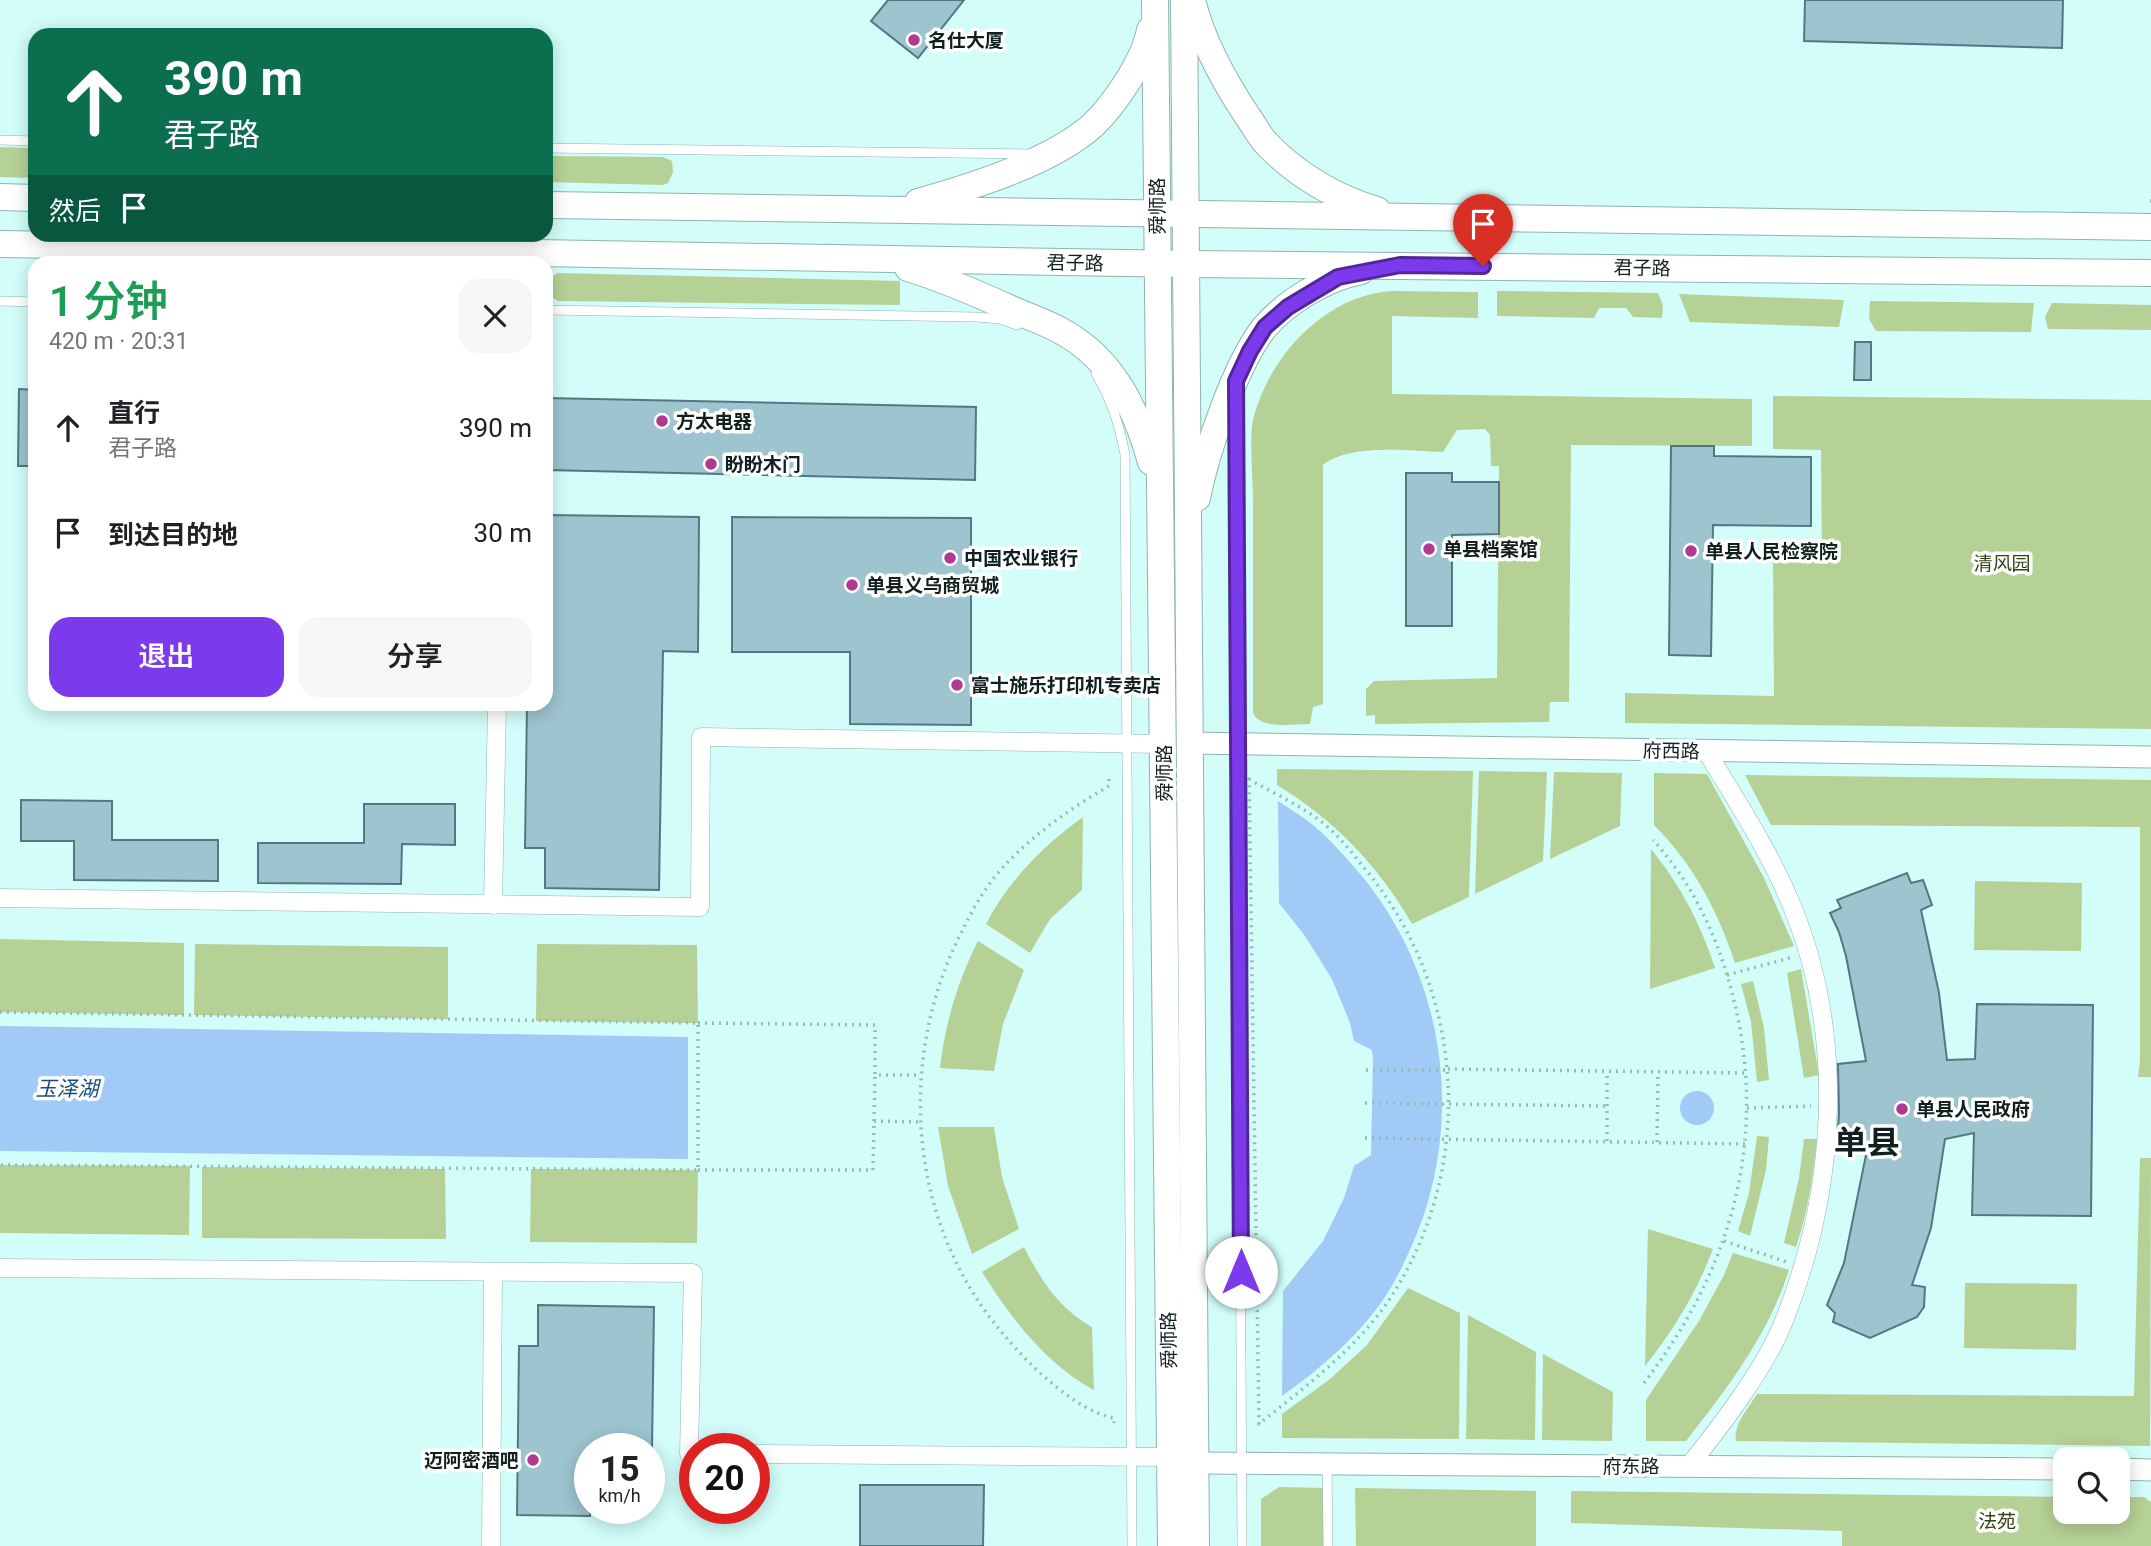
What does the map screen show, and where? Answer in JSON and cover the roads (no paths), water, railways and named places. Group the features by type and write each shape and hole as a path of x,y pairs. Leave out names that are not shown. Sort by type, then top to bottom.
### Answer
{"main road":[{"path":"881,209 949,192 1048,155 1072,142 1094,124 1119,95 1136,67 1149,34 1154,0"},
{"name":"舜师路","path":"1154,0 1171,1546"},
{"name":"舜师路","path":"1184,0 1196,1546"},
{"path":"1192,0 1220,72 1265,142 1316,183 1362,206 1395,216"},
{"path":"0,197 28,198"},
{"path":"553,205 1395,216 2151,210"},
{"name":"君子路","path":"0,244 433,256"},
{"name":"君子路","path":"553,258 2151,273"},
{"path":"880,260 963,287 1063,332 1086,357 1110,370 1129,398 1142,429 1161,511"},
{"path":"1189,545 1201,477 1222,414 1250,351 1265,327 1288,307 1338,277 1400,265"}],"street":[{"path":"493,905 497,711"},
{"path":"0,898 700,907 701,737 1164,744"},
{"name":"府西路","path":"1190,743 2151,757"},
{"path":"1688,1467 1716,1433 1783,1323 1802,1267 1817,1208 1826,1155 1828,1107 1827,1054 1821,1002 1809,952 1792,904 1751,824 1707,752"},
{"path":"0,1268 693,1273 689,1433"},
{"path":"491,1546 493,1272"},
{"path":"770,1454 1170,1457"},
{"name":"府东路","path":"1196,1463 2053,1469"},
{"path":"2130,1469 2151,1470"}],"lane":[{"path":"0,140 28,141"},
{"path":"553,148 1048,155"},
{"path":"0,301 28,302"},
{"path":"553,310 977,317 1000,319 1026,328"},
{"path":"1086,357 1110,398 1119,423 1125,454 1132,1546"},
{"path":"1236,381 1242,1546"},
{"path":"1327,1465 1328,1546"}],"water":[{"path":"1278,801 1314,826 1347,859 1381,901 1407,947 1426,996 1438,1048 1442,1100 1439,1152 1427,1204 1394,1282 1375,1311 1351,1338 1282,1396 1283,1291 1323,1241 1344,1198 1354,1166 1371,1155 1373,1060 1372,1050 1354,1041 1350,1023 1332,979 1305,936 1279,903"},
{"name":"玉泽湖","path":"0,1026 688,1037 688,1159 0,1151"},
{"path":"1697,1091 1709,1096 1714,1108 1709,1120 1697,1125 1685,1120 1680,1108 1685,1096"}],"place":[{"name":"名仕大厦","path":"914,40"},
{"name":"方太电器","path":"662,421"},
{"name":"盼盼木门","path":"711,464"},
{"name":"单县档案馆","path":"1429,549"},
{"name":"单县人民检察院","path":"1691,551"},
{"name":"中国农业银行","path":"950,558"},
{"name":"单县义乌商贸城","path":"852,585"},
{"name":"富士施乐打印机专卖店","path":"957,685"},
{"name":"单县人民政府","path":"1902,1109"},
{"name":"迈阿密酒吧","path":"533,1460"}],"district":[{"name":"单县","path":"1867,1142"}],"park label":[{"name":"清风园","path":"2002,563"},
{"name":"法苑","path":"1997,1521"}]}
